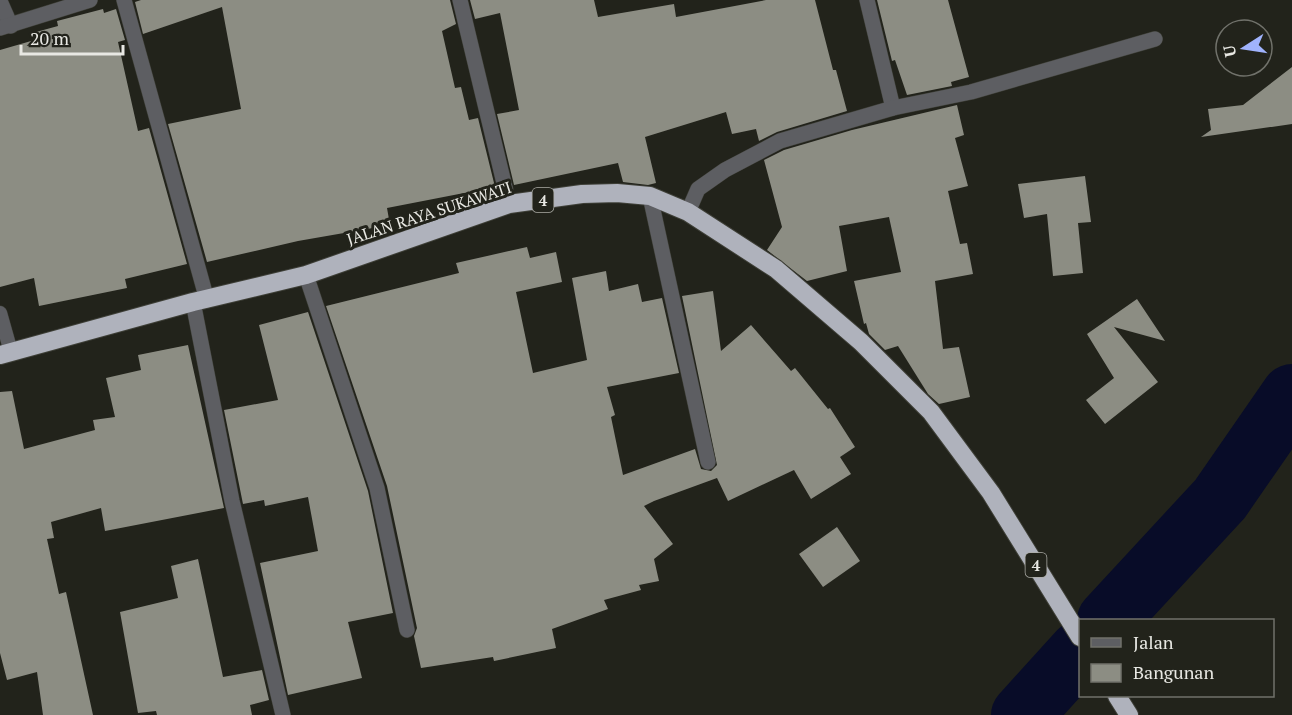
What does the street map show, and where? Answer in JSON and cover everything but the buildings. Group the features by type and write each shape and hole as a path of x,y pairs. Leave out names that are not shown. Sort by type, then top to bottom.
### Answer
{"highway":[{"name":"JALAN RAYA SUKAWATI","path":"6,353 306,275 509,204 582,194 616,193 650,196 688,212 776,269 861,342 931,412 991,493 1079,635"},
{"path":"1118,697 1129,715"}],"street":[{"path":"0,0 6,27 90,0"},
{"path":"124,0 200,301 231,501 283,715"},
{"path":"460,0 509,204"},
{"path":"867,0 893,108"},
{"path":"688,212 698,189 725,170 780,141 893,108 971,92 1155,39"},
{"path":"650,196 708,462"},
{"path":"306,275 377,488 407,630"}],"lane":[{"path":"0,313 6,353"}],"waterway":[{"path":"1109,619 1220,499 1292,395"},
{"path":"1022,715 1079,652"}]}
